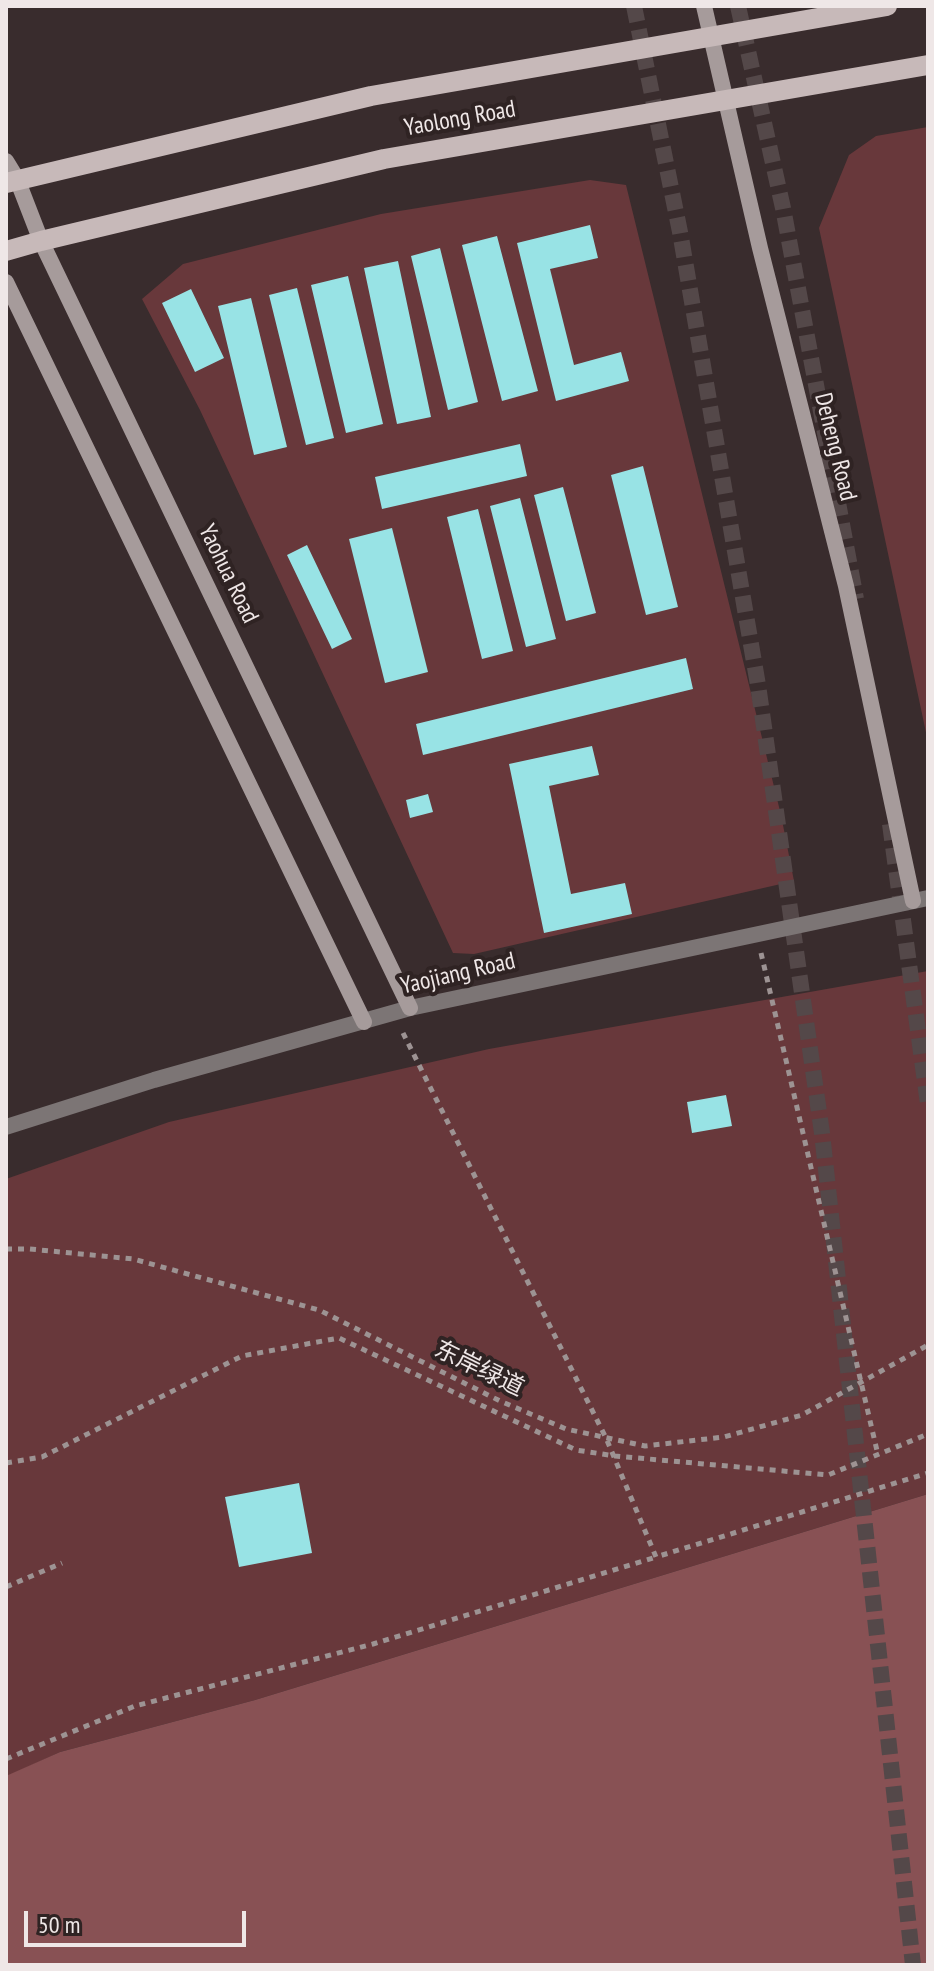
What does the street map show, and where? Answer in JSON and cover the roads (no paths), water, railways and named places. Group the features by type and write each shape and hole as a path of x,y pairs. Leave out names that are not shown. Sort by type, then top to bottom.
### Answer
{"main road":[{"name":"Deheng Road","path":"704,6 921,899"},
{"name":"Yaolong Road","path":"12,181 371,96 887,6"},
{"name":"Yaolong Road","path":"6,251 384,159 928,65"},
{"name":"Yaohua Road","path":"6,161 12,181 402,1010"},
{"path":"6,282 364,1022"}],"street":[{"name":"Yaojiang Road","path":"6,1127 154,1080 402,1010 921,899"}],"tunnel":[{"path":"634,6 680,232 758,685 822,1133 913,1965"},
{"path":"738,6 783,208 856,599"},
{"path":"890,824 928,1104"}]}
